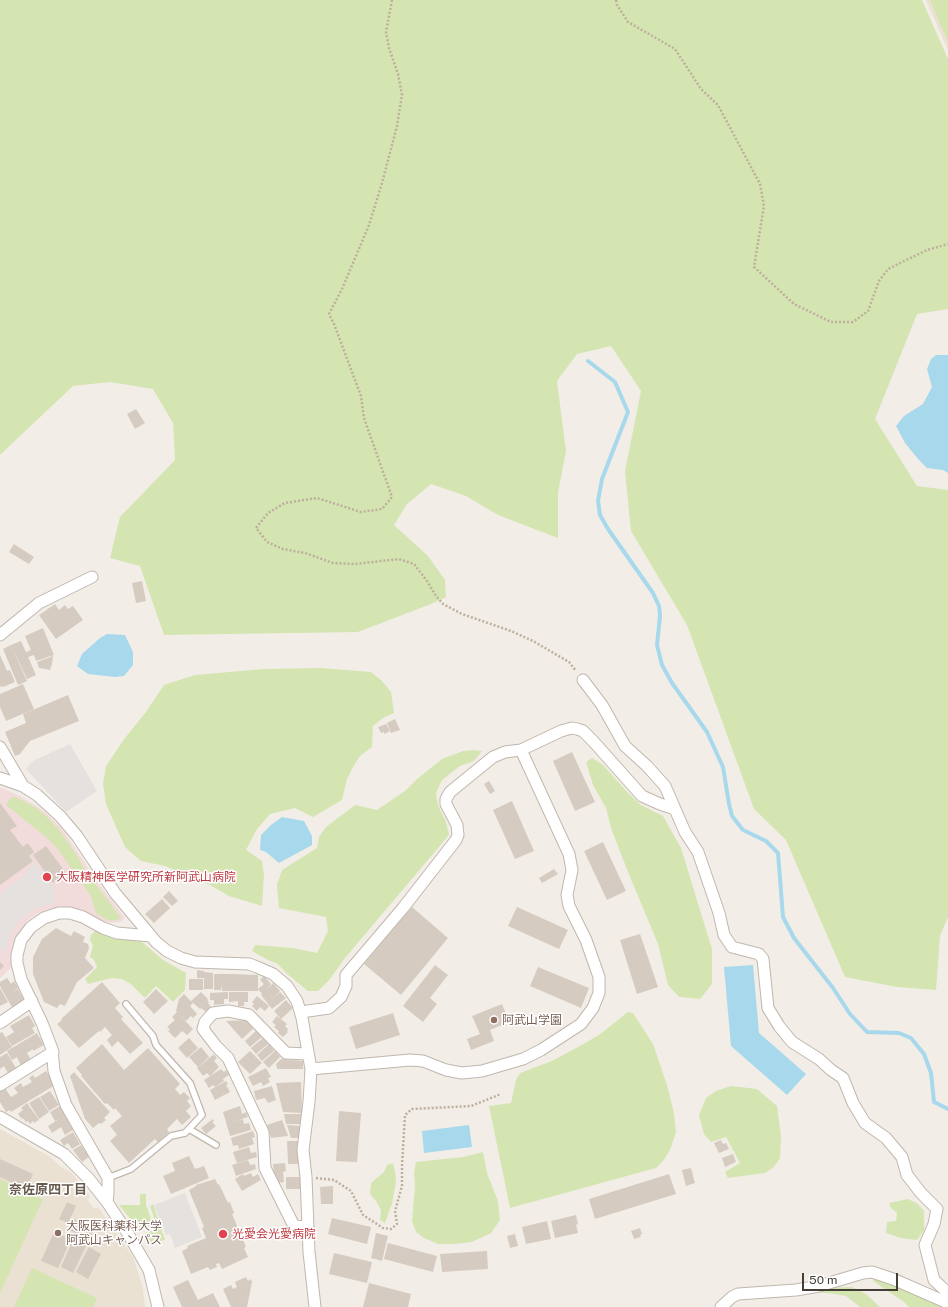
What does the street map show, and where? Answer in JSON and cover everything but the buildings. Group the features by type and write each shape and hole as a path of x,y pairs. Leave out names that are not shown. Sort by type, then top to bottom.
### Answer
{"street":[{"path":"0,635 39,603 92,577"},
{"path":"583,680 602,704 625,746 647,766 665,786 685,832 698,852 719,912 724,935 732,947 759,954 764,959 768,1008 779,1026 792,1042 820,1059 831,1070 843,1078 852,1103 865,1123 886,1138 902,1157 907,1175 936,1209 934,1224 925,1245 934,1280 948,1293"},
{"path":"301,1012 329,1008 341,997 346,986 346,975 403,908 456,840 458,835 457,825 446,804 446,799 450,792 493,757 505,752 521,750 561,731 572,728 577,729 583,732 593,742 642,796 660,804 675,808"},
{"path":"0,747 23,786"},
{"path":"311,1070 410,1060 422,1061 446,1070 462,1073 482,1071 523,1059 541,1050 581,1024 593,1008 599,993 599,977 586,940 569,906 567,895 572,870 569,854 521,750"},
{"path":"0,778 23,786 43,800 71,828 84,845 109,885 151,936 167,951 188,961 202,963 248,964 265,970 273,974 287,986 297,1001 301,1012 311,1070 304,1150 309,1252 315,1307"},
{"path":"107,1202 108,1178 66,1105 54,1071 52,1052 42,1023 18,971 17,955 25,933 37,922 59,913 83,917 110,931 151,936"},
{"path":"0,1023 32,1002"},
{"path":"308,1054 286,1053 249,1015 228,1012 213,1013 205,1022 203,1029 216,1046 228,1058 263,1132 265,1168 294,1226 308,1227"},
{"path":"0,1084 52,1052"},
{"path":"3,1118 64,1154 84,1174 107,1202 127,1232 149,1270 158,1307"},
{"path":"721,1307 732,1297 738,1294 796,1290 819,1286 862,1273 872,1272 893,1279 948,1303"}],"lane":[{"path":"108,1178 131,1169 171,1136 185,1133 202,1115 190,1083 156,1045 153,1036 126,1004"},
{"path":"189,1129 216,1145"}],"path":[{"path":"392,0 386,32 389,48 398,74 402,95 397,126 369,225 342,289 329,314 361,396 364,418 392,497 382,509 361,512 317,498 284,503 268,513 256,528 267,542 283,549 305,553 332,563 355,564 399,560 414,564 443,604 462,614 511,631 533,641 569,662 583,680"},
{"path":"616,0 616,5 628,22 675,49 701,89 718,105 760,184 764,206 754,266 794,304 831,322 853,322 868,311 879,281 888,269 927,250 948,244"},
{"path":"306,1176 334,1180 351,1191 363,1215 383,1228 391,1229 397,1224 395,1211 402,1186 405,1115 412,1109 471,1106 501,1094"}],"shaded area":[{"path":"926,0 948,0 948,50"},
{"path":"70,744 97,791 66,812 26,769 33,761"},
{"name":"大阪精神医学研究所新阿武山病院","path":"0,787 33,804 46,813 62,829 99,884 125,918 120,922 109,923 85,911 66,907 52,908 38,913 27,921 19,932 13,945 12,967 0,978"},
{"path":"35,863 53,887 54,902 33,909 16,924 9,937 5,952 0,947 0,894 29,872 27,869"},
{"name":"大阪医科薬科大学 阿武山キャンパス","path":"0,1129 49,1156 61,1167 71,1172 90,1196 88,1200 94,1209 98,1207 133,1257 143,1288 145,1307 0,1307"},
{"path":"185,1193 202,1237 175,1248 170,1234 166,1235 154,1205"}],"green space":[{"path":"0,0 922,0 948,59 948,309 917,314 875,419 917,486 948,490 948,917 940,936 936,990 897,987 845,977 786,840 754,809 687,625 631,531 625,471 641,391 611,346 577,354 557,381 566,451 558,493 558,538 498,515 466,496 431,484 407,504 394,525 428,556 445,580 446,597 358,632 164,635 140,566 110,558 120,517 175,460 173,423 153,389 110,382 73,386 0,455"},
{"path":"930,0 948,0 948,42"},
{"path":"321,668 371,672 382,681 391,692 394,713 383,718 373,726 372,747 360,756 353,767 347,779 342,800 313,817 295,808 270,814 257,829 246,850 262,861 264,875 262,906 229,896 210,885 165,866 141,861 125,847 106,804 103,784 106,766 164,685 195,675 263,669"},
{"path":"463,751 482,751 474,761 460,766 442,780 436,793 438,805 446,822 449,835 345,958 330,979 318,991 308,991 286,973 278,964 252,951 255,945 293,948 317,953 328,931 326,917 279,908 277,885 282,870 317,848 319,837 326,827 355,805 377,810 405,791 417,779 442,759"},
{"path":"592,758 603,765 641,805 663,816 681,848 712,949 712,984 700,999 679,997 668,985 658,944 611,828 606,808 593,785 586,762"},
{"path":"13,796 35,807 60,831 85,870 121,918 113,921 107,920 96,913 91,896 57,848 46,837 6,805"},
{"path":"95,931 141,941 163,960 186,973 185,990 173,1002 156,986 145,998 131,984 122,979 112,978 88,984 85,979 97,967 94,960 90,957 93,945 90,940 91,935"},
{"path":"628,1012 633,1013 653,1044 667,1085 674,1113 676,1132 670,1150 663,1161 656,1168 510,1208 489,1106 511,1103 516,1080 520,1073 552,1061 578,1047 599,1035"},
{"path":"731,1086 757,1089 777,1106 781,1136 780,1158 773,1168 765,1173 728,1178 725,1172 740,1163 726,1137 711,1142 704,1134 699,1115 706,1098 716,1091"},
{"path":"483,1152 487,1173 498,1201 500,1220 491,1233 472,1242 438,1244 424,1238 416,1232 412,1221 415,1186 414,1173 416,1162 463,1157"},
{"path":"393,1163 396,1182 392,1204 385,1223 380,1220 381,1210 370,1194 371,1183 384,1172 387,1165"},
{"path":"0,1179 43,1199 0,1293"},
{"path":"140,1194 146,1194 146,1205 154,1227 145,1229 137,1227 119,1205 140,1205"},
{"path":"908,1199 918,1204 924,1211 924,1230 917,1240 901,1238 886,1233 887,1222 896,1221 897,1213 891,1208 889,1203"},
{"path":"153,1204 165,1240 151,1243 145,1233 158,1229 150,1206"},
{"path":"32,1268 97,1298 93,1307 14,1307"},
{"path":"875,1278 879,1278 948,1307 909,1307 873,1281"},
{"path":"852,1287 866,1294 880,1307 860,1307 846,1296 817,1292 818,1290 827,1288"}],"water":[{"path":"936,355 948,355 948,473 943,470 927,468 905,443 896,426 904,416 923,404 932,387 927,369 931,359"},
{"path":"107,634 125,635 133,652 133,665 124,676 115,677 88,674 77,666 82,654 100,638"},
{"path":"282,817 304,821 312,836 312,845 279,863 266,852 260,850 261,835"},
{"path":"753,965 759,1033 806,1074 787,1095 731,1046 724,967"},
{"path":"469,1125 472,1147 424,1153 422,1131"}],"waterway":[{"path":"588,361 615,382 628,412 602,479 598,501 600,515 608,529 653,593 659,606 660,616 657,645 662,665 672,683 707,732 723,767 732,816 743,830 766,841 778,853 783,917 794,938 833,988 850,1014 867,1032 899,1033 911,1038 924,1054 931,1073 934,1102 948,1109"}],"place":[{"name":"大阪精神医学研究所新阿武山病院","path":"47,877"},
{"name":"阿武山学園","path":"494,1020"},
{"name":"大阪医科薬科大学 阿武山キャンパス","path":"58,1233"},
{"name":"光愛会光愛病院","path":"223,1234"}],"district":[{"name":"奈佐原四丁目","path":"48,1190"}]}
